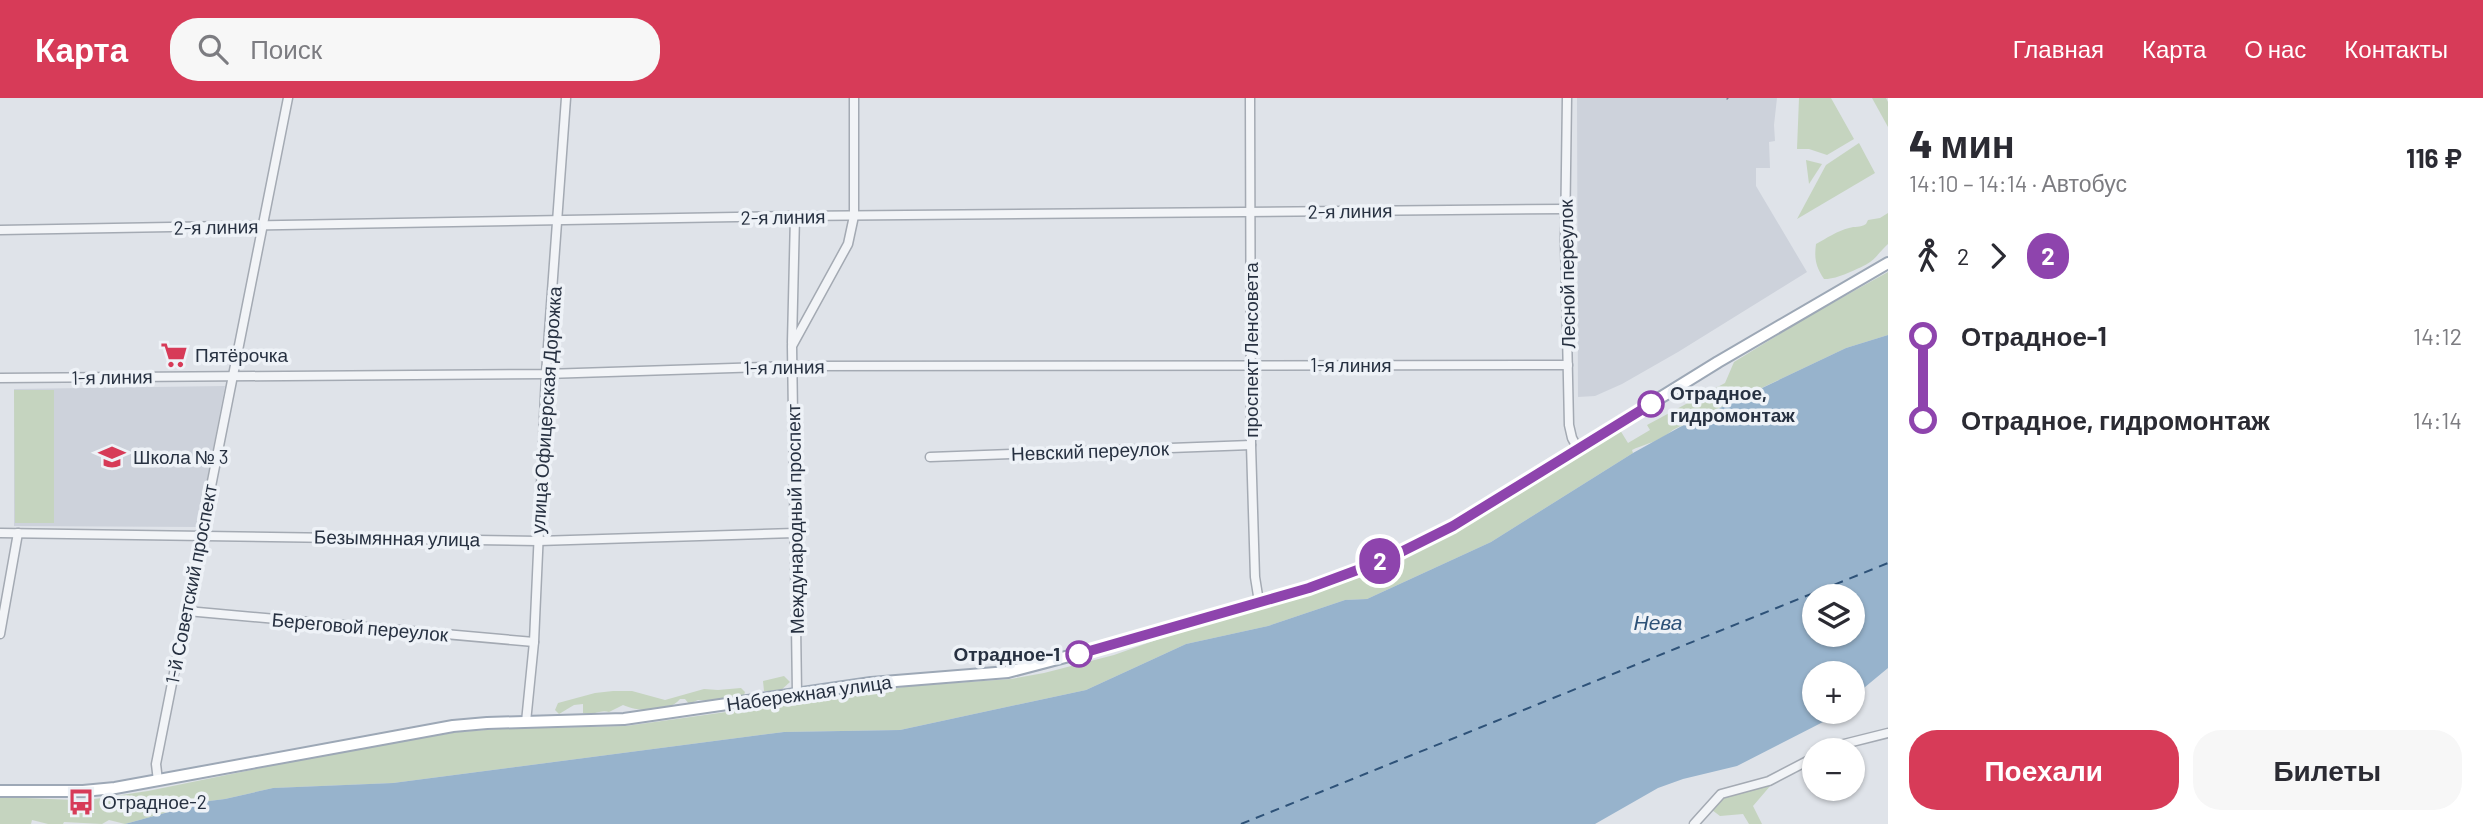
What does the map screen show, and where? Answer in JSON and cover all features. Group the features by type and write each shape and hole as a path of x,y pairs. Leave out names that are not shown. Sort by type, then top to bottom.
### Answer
{"main road":[{"name":"Набережная улица","path":"0,791 115,789 420,731 487,723 624,719 903,679 1008,672 1259,602 1352,573 1421,543 1480,510 1729,355 1888,263"}],"street":[{"name":"1-й Советский проспект","path":"158,781 156,764 288,98"},
{"name":"улица Офицерская Дорожка","path":"526,722 534,642 546,374 566,98"},
{"path":"792,346 848,244 854,216 854,98"},
{"name":"проспект Ленсовета","path":"1250,98 1251,445 1255,577 1259,602"},
{"name":"Лесной переулок","path":"1567,98 1565,209 1569,425 1578,449"},
{"name":"2-я линия","path":"0,230 795,216 1565,209"},
{"name":"Международный проспект","path":"795,216 792,346 797,693"},
{"name":"1-я линия","path":"0,379 546,374 793,366 1568,365"},
{"name":"Невский переулок","path":"930,457 1251,445"},
{"name":"Безымянная улица","path":"0,533 538,541 795,533"},
{"path":"0,634 18,533"},
{"name":"Береговой переулок","path":"187,611 534,642"},
{"path":"1865,739 1888,733"},
{"path":"1693,824 1721,794 1769,781 1802,764"}],"shaded area":[{"path":"1577,98 1777,98 1775,141 1769,142 1770,168 1756,168 1756,186 1807,272 1622,384 1595,396 1578,397"},
{"name":"Школа № 3","path":"225,386 198,527 14,526 14,389"}],"green space":[{"path":"1799,98 1831,98 1854,139 1827,155 1809,149 1797,149"},
{"path":"1872,98 1886,98 1888,127"},
{"path":"1859,143 1875,173 1797,219 1826,165"},
{"path":"1806,160 1822,164 1809,184"},
{"path":"1888,213 1888,244 1867,264 1834,278 1824,279 1816,263 1816,244 1840,231 1864,225 1868,220"},
{"path":"1888,272 1888,335 1846,348 1676,428 1656,441 1632,450 1633,453 1491,542 1367,599 1345,600 1268,626 1186,644 1086,690 900,730 784,732 393,783 273,788 225,799 185,804 165,813 125,824 109,820 102,824 48,824 32,820 31,824 0,824 0,797 75,800 75,805 87,806 88,800 458,732 626,726 911,686 1011,679 1114,655 1190,628 1311,594 1390,564 1456,532 1613,433 1620,430 1628,443 1650,430 1647,425 1725,383 1734,362"},
{"path":"14,390 54,390 54,523 15,523"},
{"path":"784,676 790,682 780,691 764,691 763,681"},
{"path":"741,688 745,692 744,695 712,701 698,700 689,704 685,699 680,699 669,707 653,710 623,705 609,712 587,714 583,713 583,704 574,705 559,714 555,710 558,703 595,693 632,691 665,700 704,689"},
{"path":"1771,785 1753,806 1762,824 1749,824 1743,814 1720,816 1712,810 1725,797"}],"water":[{"name":"Нева","path":"1888,335 1888,668 1865,687 1865,661 1802,661 1802,724 1819,724 1737,766 1658,788 1595,824 125,824 165,813 185,804 225,799 273,788 393,783 784,732 900,730 1086,690 1186,644 1268,626 1345,600 1367,599 1491,542 1633,453 1680,427 1846,348"}],"ferry route":[{"path":"1241,824 1888,563"}],"bus line":[{"name":"2","path":"1079,654 1309,588 1387,559 1453,526 1651,404"}],"place":[{"name":"Пятёрочка","path":"174,355"},
{"name":"Отрадное, гидромонтаж","path":"1651,404"},
{"name":"Школа № 3","path":"112,457"},
{"name":"Отрадное-1","path":"1079,654"},
{"name":"Отрадное-2","path":"81,802"}]}
